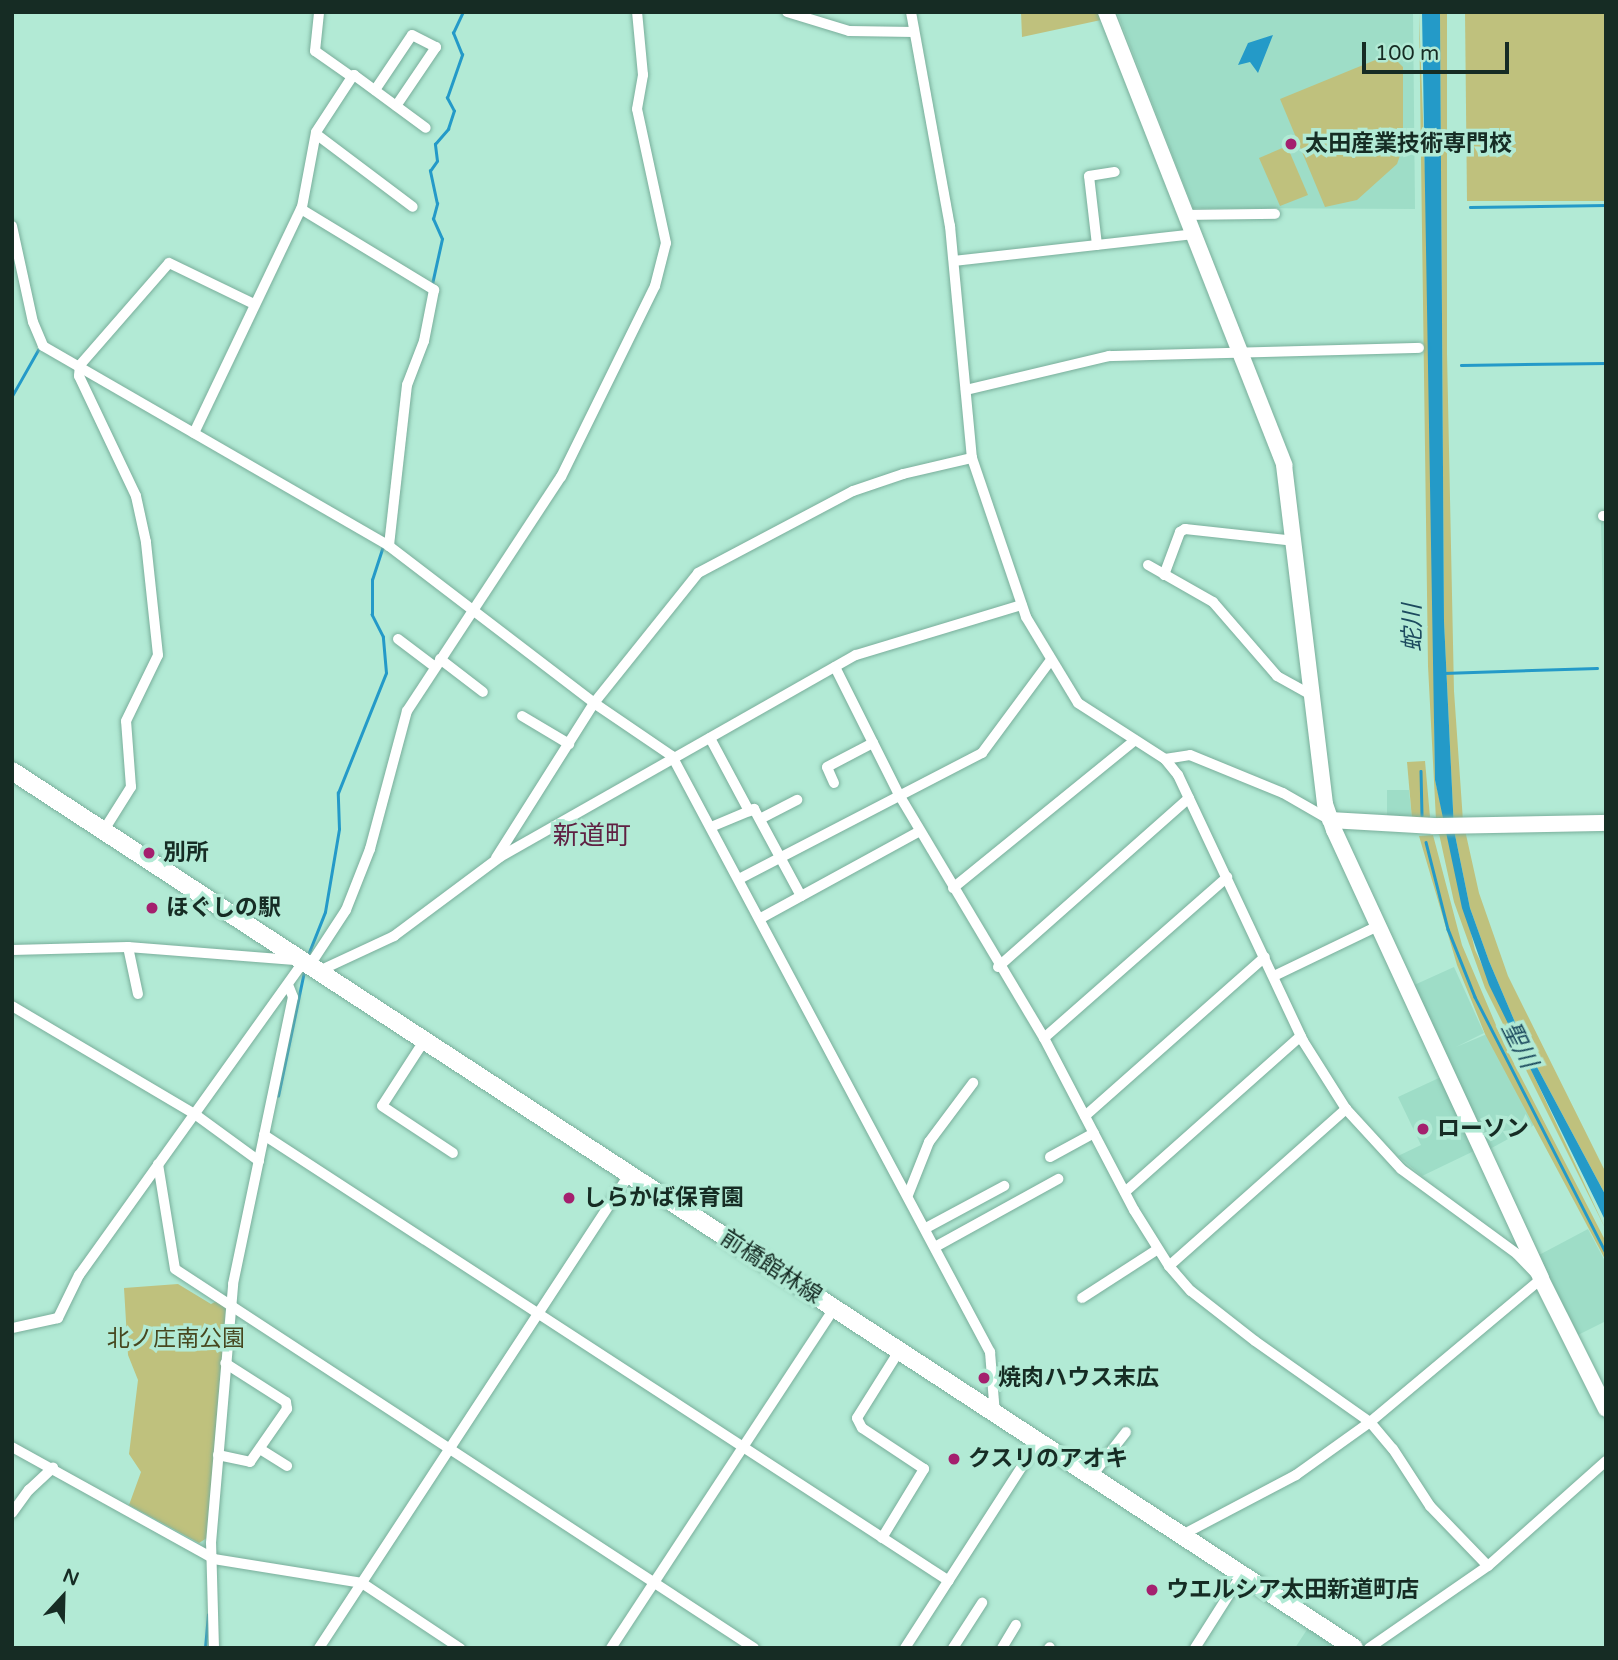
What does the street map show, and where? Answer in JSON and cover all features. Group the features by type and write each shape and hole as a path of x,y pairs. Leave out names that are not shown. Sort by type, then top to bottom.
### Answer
{"main road":[{"name":"前橋館林線","path":"12,771 1354,1648"}],"street":[{"path":"319,12 315,51 352,78"},
{"path":"12,1328 58,1318 79,1275 289,987 311,966 346,910 370,849 407,711 561,477 655,286 666,243 637,109 643,75 637,12"},
{"path":"787,12 849,32 914,32"},
{"path":"911,12 954,261 972,458 981,495 1022,605 1050,661 1078,703 1166,759 1189,798 1301,1036 1346,1109 1401,1169 1517,1254 1541,1279"},
{"path":"1106,12 1244,353 1285,468 1312,696 1330,820 1376,927 1541,1279 1606,1409"},
{"path":"375,90 412,35 436,47 396,106"},
{"path":"194,433 301,209 316,134 354,75 426,128"},
{"path":"316,134 413,206"},
{"path":"1097,245 1089,176 1115,172"},
{"path":"301,209 434,290 424,341 407,385 389,546"},
{"path":"1187,215 1275,214"},
{"path":"12,226 39,342 389,546 594,703 672,756 761,918 990,1352 995,1414"},
{"path":"954,261 1195,233"},
{"path":"104,830 131,787 126,721 158,655 146,542 136,495 79,376 80,365 169,263 254,304"},
{"path":"967,390 1109,356 1419,348"},
{"path":"495,860 594,703 698,573 853,491 903,474 972,458"},
{"path":"1164,575 1180,532 1185,530 1295,541"},
{"path":"1148,565 1213,602 1265,665 1303,695 1312,696"},
{"path":"12,950 128,947 311,966 394,936 495,860 672,756 710,738 856,655 1022,605"},
{"path":"398,639 483,692"},
{"path":"739,879 898,793 982,753 1050,661"},
{"path":"835,667 898,793 998,967 1044,1038 1125,1192 1169,1266 1191,1291 1255,1341 1370,1422 1393,1449 1430,1506 1488,1566"},
{"path":"522,716 569,744"},
{"path":"710,738 748,811"},
{"path":"953,888 1134,741"},
{"path":"834,783 827,768 873,743"},
{"path":"1166,759 1190,755 1283,793 1330,820 1438,826 1606,823"},
{"path":"998,967 1189,798"},
{"path":"760,819 797,800"},
{"path":"710,827 754,809 801,896"},
{"path":"761,918 920,831"},
{"path":"1044,1038 1227,877"},
{"path":"1274,976 1376,927"},
{"path":"128,947 138,994"},
{"path":"1085,1116 1265,957"},
{"path":"214,1648 214,1559 211,1543 231,1306 293,997 289,987"},
{"path":"12,1006 196,1115 259,1161"},
{"path":"1125,1192 1301,1036"},
{"path":"424,1041 382,1106 453,1153"},
{"path":"908,1195 929,1142 973,1083"},
{"path":"1169,1266 1346,1109"},
{"path":"1050,1157 1094,1133"},
{"path":"264,1135 949,1581"},
{"path":"158,1164 175,1269 754,1648"},
{"path":"319,1648 629,1175"},
{"path":"935,1247 1058,1180"},
{"path":"926,1228 1004,1186"},
{"path":"1082,1298 1157,1249"},
{"path":"1182,1535 1296,1475 1370,1422 1541,1279"},
{"path":"611,1648 834,1309"},
{"path":"883,1538 924,1469 862,1428 857,1418 899,1351"},
{"path":"218,1455 250,1462 287,1409 286,1402 225,1363"},
{"path":"1091,1477 1126,1432"},
{"path":"905,1648 1038,1442"},
{"path":"12,1447 214,1559 362,1583 460,1648"},
{"path":"260,1449 287,1466"},
{"path":"1369,1648 1488,1566 1606,1461"},
{"path":"12,1513 29,1490 53,1468"},
{"path":"1195,1648 1242,1574"},
{"path":"953,1648 982,1603"},
{"path":"1002,1648 1016,1625"}],"shaded area":[{"name":"太田産業技術専門校","path":"1117,12 1413,12 1415,209 1193,208"},
{"path":"1606,519 1606,723 1601,523"},
{"path":"1387,790 1409,790 1412,819 1387,818"},
{"path":"1454,967 1484,1033 1456,1047 1487,1034 1534,1125 1488,1150 1412,986"},
{"name":"ローソン","path":"1441,1077 1476,1150 1422,1176 1398,1156 1421,1145 1398,1097"},
{"path":"1588,1229 1606,1263 1606,1321 1576,1336 1539,1255"},
{"path":"1308,1628 1322,1638 1337,1648 1295,1648"}],"green space":[{"path":"1021,12 1097,12 1101,20 1022,37"},
{"path":"1419,12 1430,303 1435,780 1475,950 1606,1230 1485,988 1454,902 1436,820 1428,666"},
{"path":"1440,12 1447,12 1447,353 1454,691 1463,821 1479,893 1508,976 1606,1173 1606,1196 1523,1041 1489,961 1470,908 1454,830 1444,621"},
{"path":"1465,12 1606,12 1606,201 1467,201"},
{"path":"1390,54 1403,67 1403,147 1397,164 1357,200 1325,207 1280,99"},
{"path":"1287,146 1308,195 1280,206 1259,158"},
{"path":"1425,761 1430,817 1428,821 1412,819 1407,762"},
{"path":"1433,835 1462,945 1504,1044 1606,1242 1606,1261 1485,1034 1457,965 1419,836"},
{"name":"北ノ庄南公園","path":"178,1284 211,1304 219,1300 226,1307 207,1538 199,1543 129,1505 141,1472 129,1454 138,1380 128,1355 124,1288"}],"water":[{"path":"1422,12 1440,12 1444,621 1454,830 1470,908 1489,961 1523,1041 1606,1196 1606,1222 1489,985 1462,908 1435,780"},
{"path":"1273,35 1258,73 1250,62 1238,65 1248,43"}],"waterway":[{"path":"432,284 442,239 433,219 437,204 430,171 437,161 435,144 448,129 454,111 447,98 462,55 453,33 463,12"},
{"path":"1470,207 1606,205"},
{"path":"12,396 38,350"},
{"path":"1461,365 1606,363"},
{"path":"308,955 325,912 339,829 338,793 386,673 383,637 372,615 372,580 383,547"},
{"path":"1443,673 1597,668"},
{"name":"聖川","path":"1421,771 1422,815"},
{"name":"聖川","path":"1426,842 1448,929 1475,997 1606,1253"},
{"path":"278,1096 304,972"},
{"path":"205,1648 208,1615"}],"place":[{"name":"太田産業技術専門校","path":"1291,144"},
{"name":"別所","path":"149,853"},
{"name":"ほぐしの駅","path":"152,908"},
{"name":"ローソン","path":"1423,1129"},
{"name":"しらかば保育園","path":"569,1198"},
{"name":"焼肉ハウス末広","path":"984,1378"},
{"name":"クスリのアオキ","path":"954,1459"},
{"name":"ウエルシア太田新道町店","path":"1152,1590"}],"district":[{"name":"新道町","path":"592,836"}],"water label":[{"name":"蛇川","path":"1413,628"}]}
